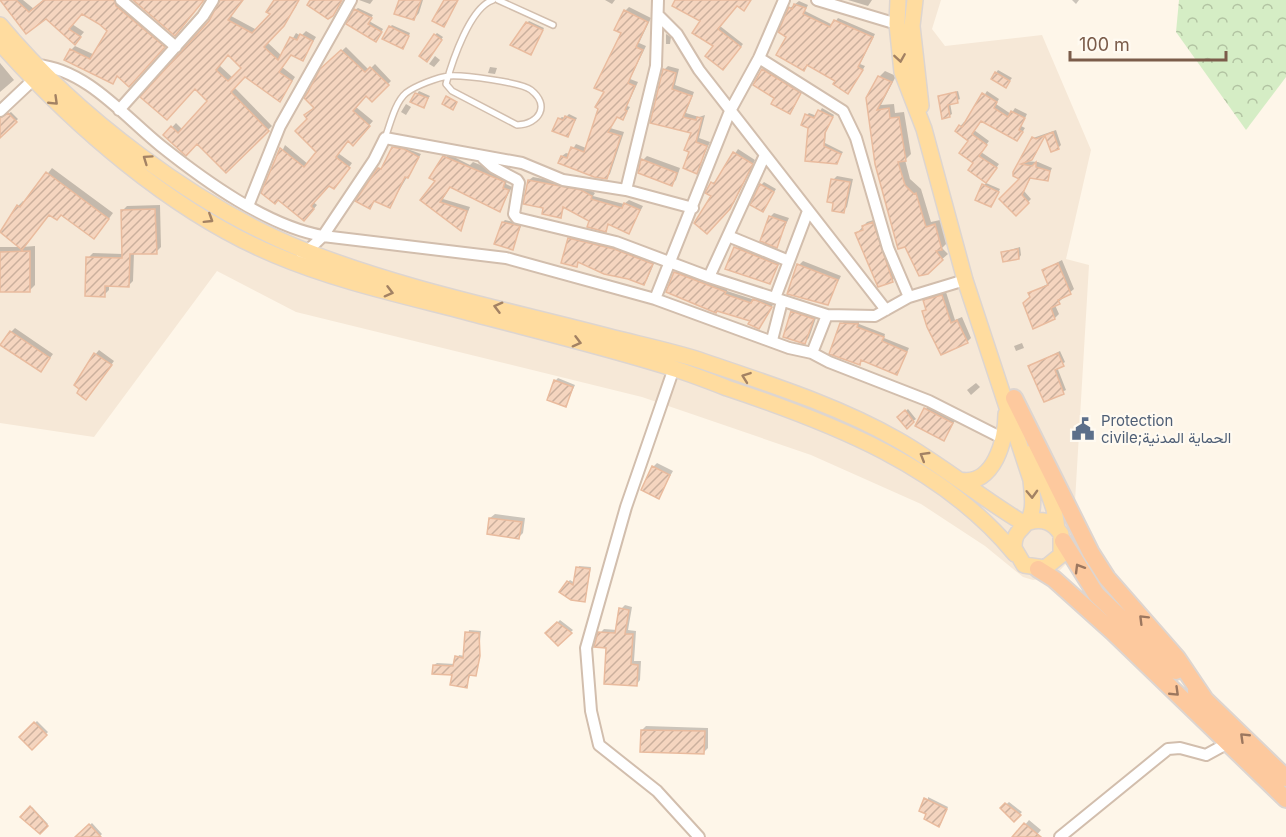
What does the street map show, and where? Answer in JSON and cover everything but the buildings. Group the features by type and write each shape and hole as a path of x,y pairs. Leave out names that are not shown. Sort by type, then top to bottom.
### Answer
{"highway":[{"path":"1010,400 1091,553 1107,578 1164,642 1204,698"},
{"path":"1060,535 1096,594 1286,778"},
{"path":"1038,569 1083,605 1286,799"}],"main road":[{"path":"0,43 98,122 170,175 301,257 346,280 674,368 781,405 860,439 932,481 979,513 1024,565 1038,569 1057,561 1060,535 1054,509 984,338 965,280 924,129 902,72 897,24 898,0"},
{"path":"915,0 912,26 924,129"},
{"path":"0,25 35,73"},
{"path":"301,257 696,359 857,418 897,439 1027,523 1044,520 1060,535"},
{"path":"960,480 972,481 982,475 994,462 1004,439 1010,400"},
{"path":"1010,400 1031,480 1032,508 1027,523 1016,534 1016,554"}],"street":[{"path":"121,0 176,47"},
{"path":"119,110 176,47 213,0"},
{"path":"626,190 656,66 658,0"},
{"path":"655,299 730,111 759,58 783,0"},
{"path":"817,0 897,24"},
{"path":"248,206 280,126 349,1"},
{"path":"658,15 677,34 693,62 730,111 886,310"},
{"path":"759,58 843,111 856,138 888,248 909,297"},
{"path":"0,111 35,73 53,66 65,71 119,110 176,158 248,206 282,224 323,236 506,258 655,299 789,348 812,352 829,362 929,401 1004,439"},
{"path":"301,257 323,236 374,160 385,138 483,158 522,163 563,180 626,190 693,208"},
{"path":"709,277 765,155"},
{"path":"483,158 519,183 514,214 517,218 616,242 709,277 827,315 860,318 875,316 909,297 965,280"},
{"path":"772,340 778,299 789,261 808,211"},
{"path":"728,236 789,261"},
{"path":"812,352 827,315"},
{"path":"674,368 626,507 586,648 591,711 599,745 657,791 699,837"},
{"path":"1060,837 1168,749 1180,748 1206,754 1228,743"}],"lane":[{"path":"385,138 402,98 407,92 448,76 522,85 538,98 541,110 537,119 529,124 517,124 452,91 446,84 448,76 454,57 477,12 486,2 493,0"},
{"path":"498,0 553,25"}],"shaded area":[{"path":"0,0 941,0 932,29 945,46 1042,35 1091,150 1066,259 1089,265 1072,552 1068,562 1053,577 1033,580 1023,577 985,546 921,504 811,455 642,397 296,312 217,271 94,437 0,423"}],"green space":[{"path":"1179,0 1286,0 1286,77 1246,130 1176,32"}],"place":[{"name":"Protection civile;الحماية المدنية","path":"1083,429"}]}
